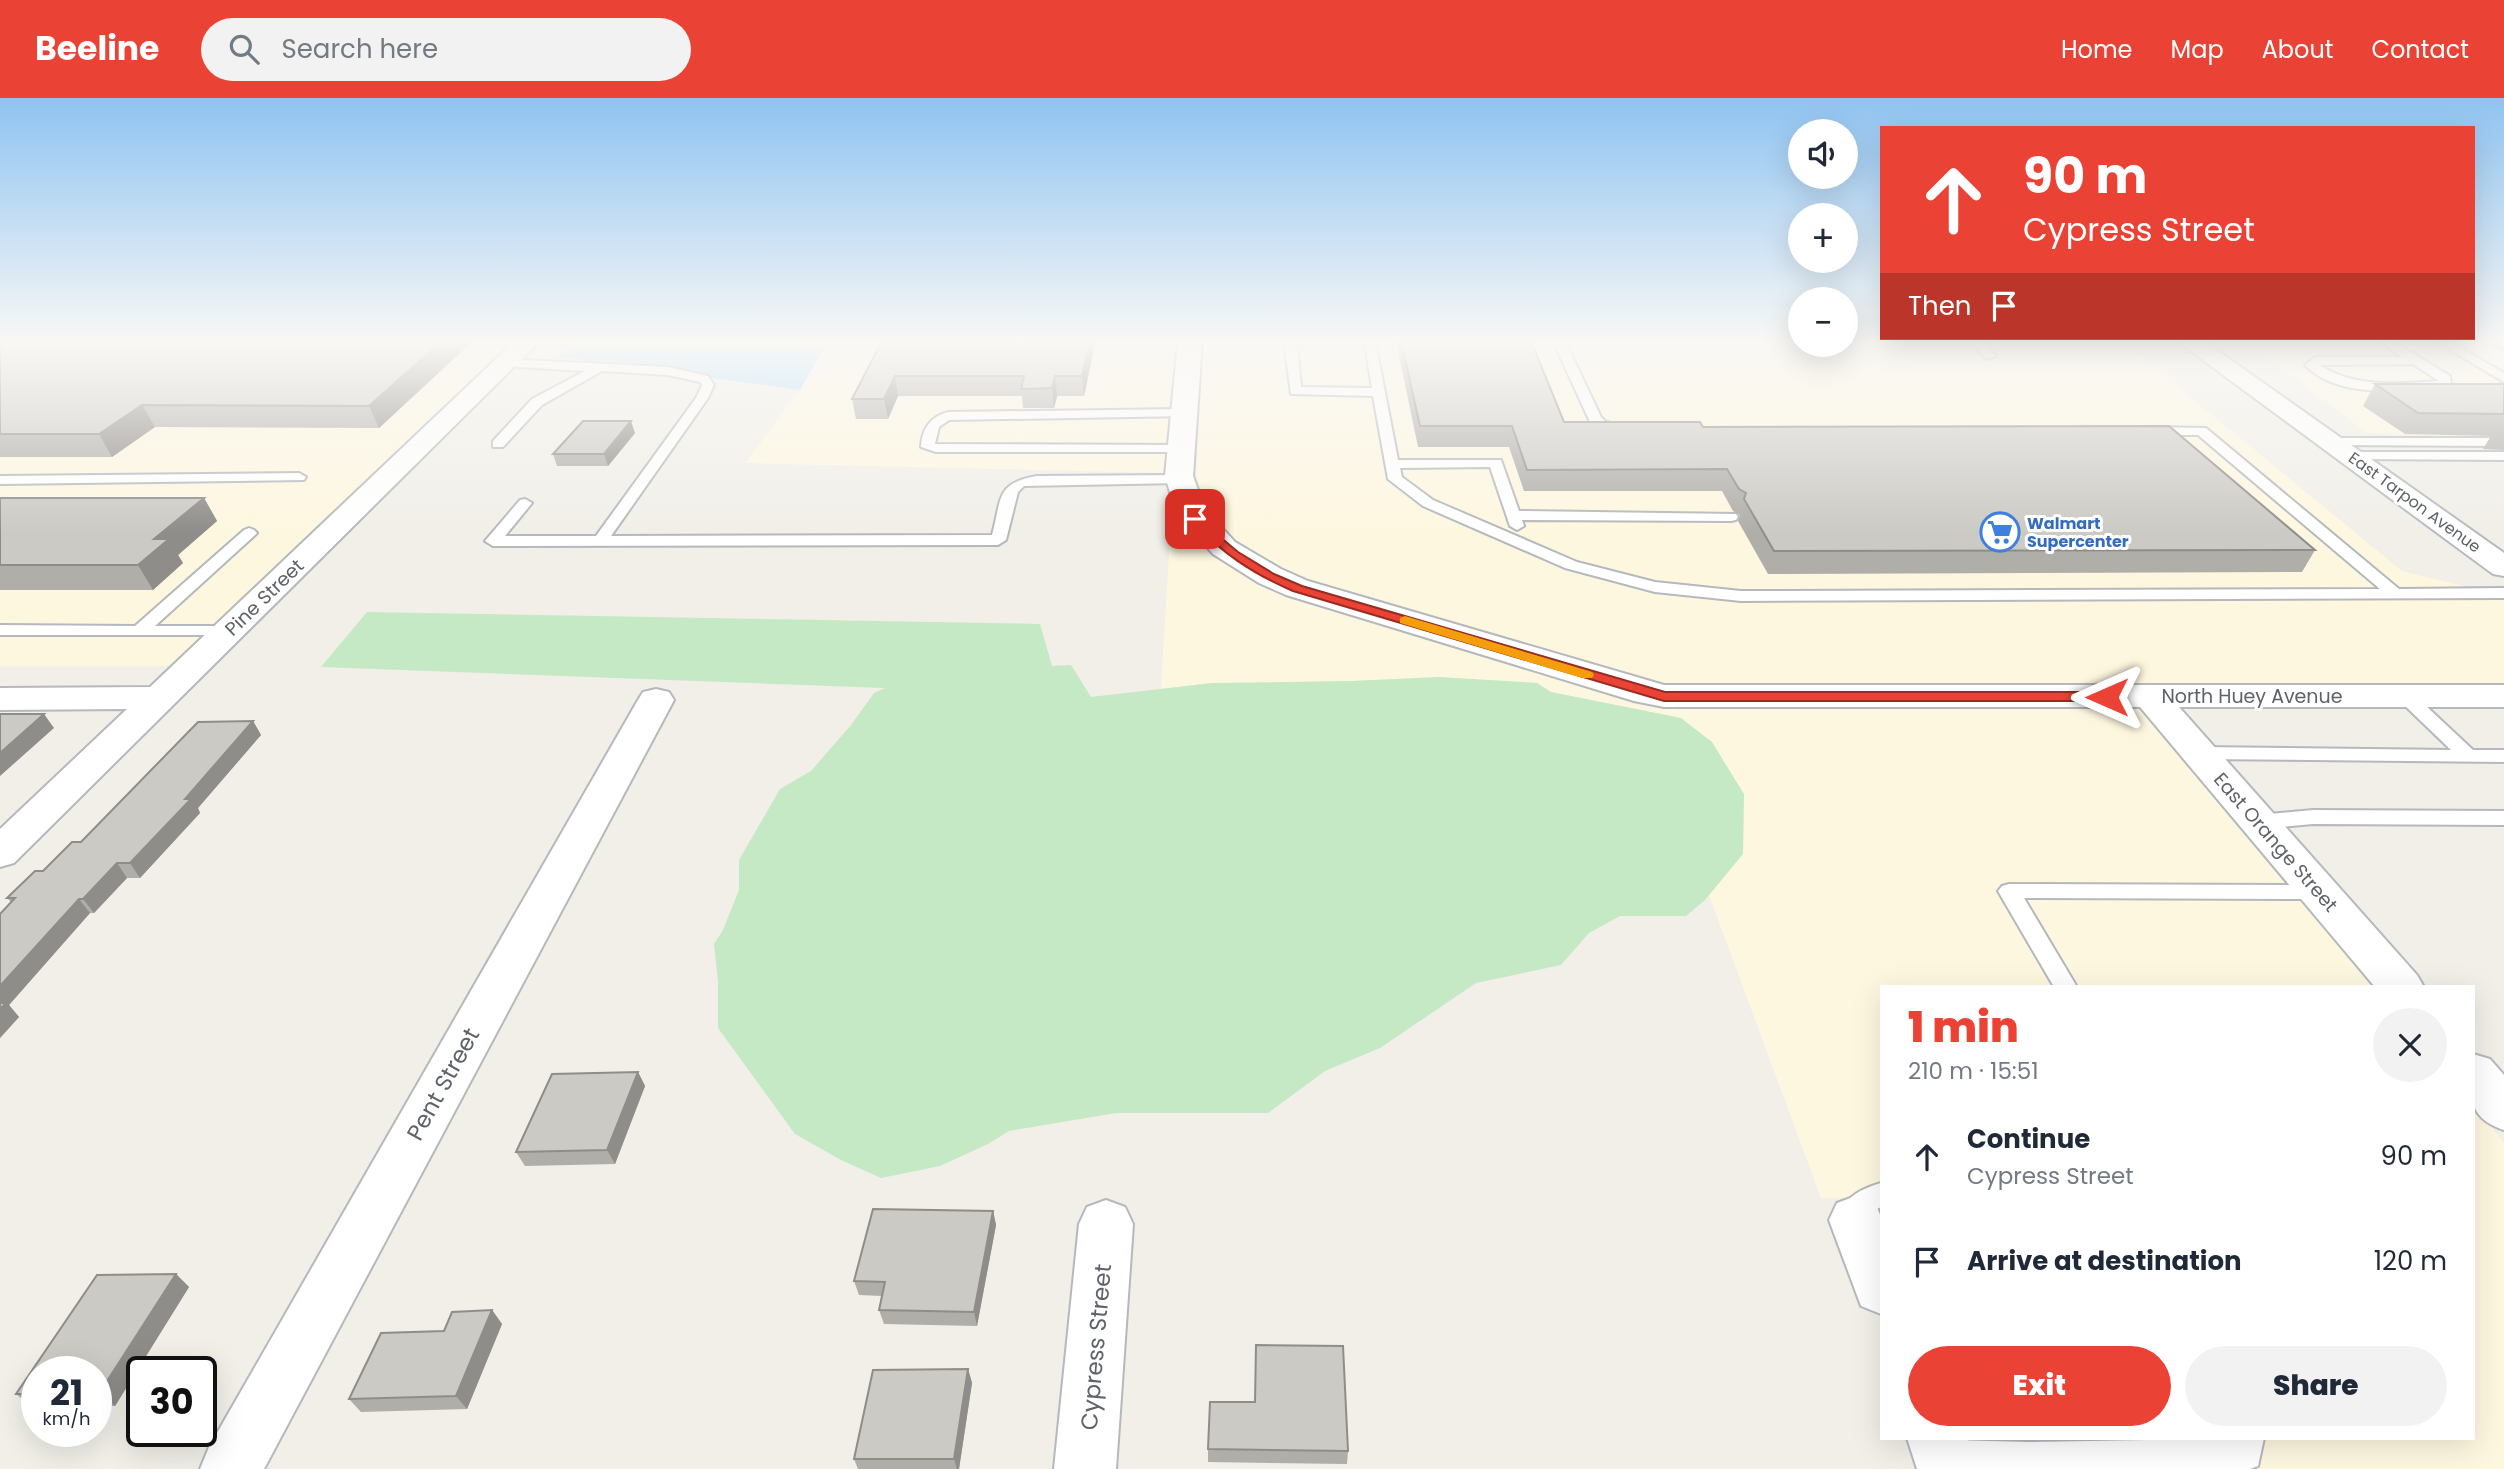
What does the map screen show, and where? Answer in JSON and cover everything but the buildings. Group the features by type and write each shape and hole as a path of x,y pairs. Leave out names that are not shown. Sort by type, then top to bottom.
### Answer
{"street":[{"name":"Pine Street","path":"0,853 462,405"},
{"path":"1180,479 1185,405"},
{"name":"East Tarpon Avenue","path":"2280,405 2504,567"},
{"name":"North Huey Avenue","path":"1180,479 1195,519 1224,548 1297,589 1664,696 2504,696"},
{"name":"East Orange Street","path":"2151,696 2398,985"},
{"path":"0,699 160,698"},
{"name":"Pent Street","path":"231,1469 656,700"},
{"path":"2475,1075 2504,1110"},
{"path":"1869,1207 1880,1281"},
{"name":"Cypress Street","path":"1085,1469 1106,1224"}],"lane":[{"path":"498,444 534,405"},
{"path":"600,541 697,405"},
{"path":"1380,405 1395,479 1428,503 1571,565 1655,587 1741,596 2504,593"},
{"path":"1589,405 1595,419 1614,429 1636,429"},
{"path":"1181,448 936,448 928,447 927,443 934,423 939,418 948,416 1184,413"},
{"path":"2133,431 2202,431 2395,593"},
{"path":"2342,449 2504,442"},
{"path":"2342,449 2504,456"},
{"path":"1392,464 1496,463 1522,544"},
{"path":"0,480 299,477"},
{"path":"525,503 493,541 998,540 1012,491 1020,484 1037,480 1180,479"},
{"path":"1513,515 1731,517"},
{"path":"139,631 249,533"},
{"path":"0,630 229,631"},
{"path":"2405,696 2469,756"},
{"path":"2200,753 2504,756"},
{"path":"2259,822 2313,817 2504,818"},
{"path":"2065,985 2009,891 2319,892"},
{"path":"1942,1454 2025,1448 2248,1447"}],"shaded area":[{"path":"0,405 448,405 174,666 0,666"},
{"path":"789,405 1171,405 1164,473 745,463"},
{"path":"1200,405 2200,405 2402,571 2467,587 2496,587 2504,592 2504,686 1664,686 1308,582 1282,571 1239,545 1210,517 1196,485"},
{"path":"2330,405 2504,405 2504,437 2367,433"},
{"path":"1172,505 1180,522 1210,552 1256,581 1286,595 1648,703 1649,706 1680,710 1681,706 2141,707 2374,985 1880,985 1880,1208 1876,1198 1821,1198 1709,895 1743,853 1744,794 1681,718 1551,692 1537,683 1439,677 1212,683 1161,689"},
{"path":"2475,1107 2504,1143 2504,1469 1982,1469 1970,1440 2475,1440"}],"green space":[{"path":"367,612 1040,624 1052,666 1071,665 1091,697 1212,683 1439,677 1537,683 1551,692 1681,718 1712,742 1744,794 1743,854 1705,900 1686,916 1620,916 1589,933 1561,965 1476,983 1380,1048 1325,1071 1268,1113 1116,1113 1009,1131 940,1166 881,1178 841,1160 795,1134 718,1028 718,981 714,944 723,930 739,890 739,860 780,789 811,771 851,725 874,693 885,688 321,667"}],"slow traffic":[{"path":"1405,621 1587,675"}],"place":[{"name":"Walmart Supercenter","path":"2000,532"}],"route":[{"path":"1195,519 1234,555 1297,589 1664,696 2107,697"}]}
